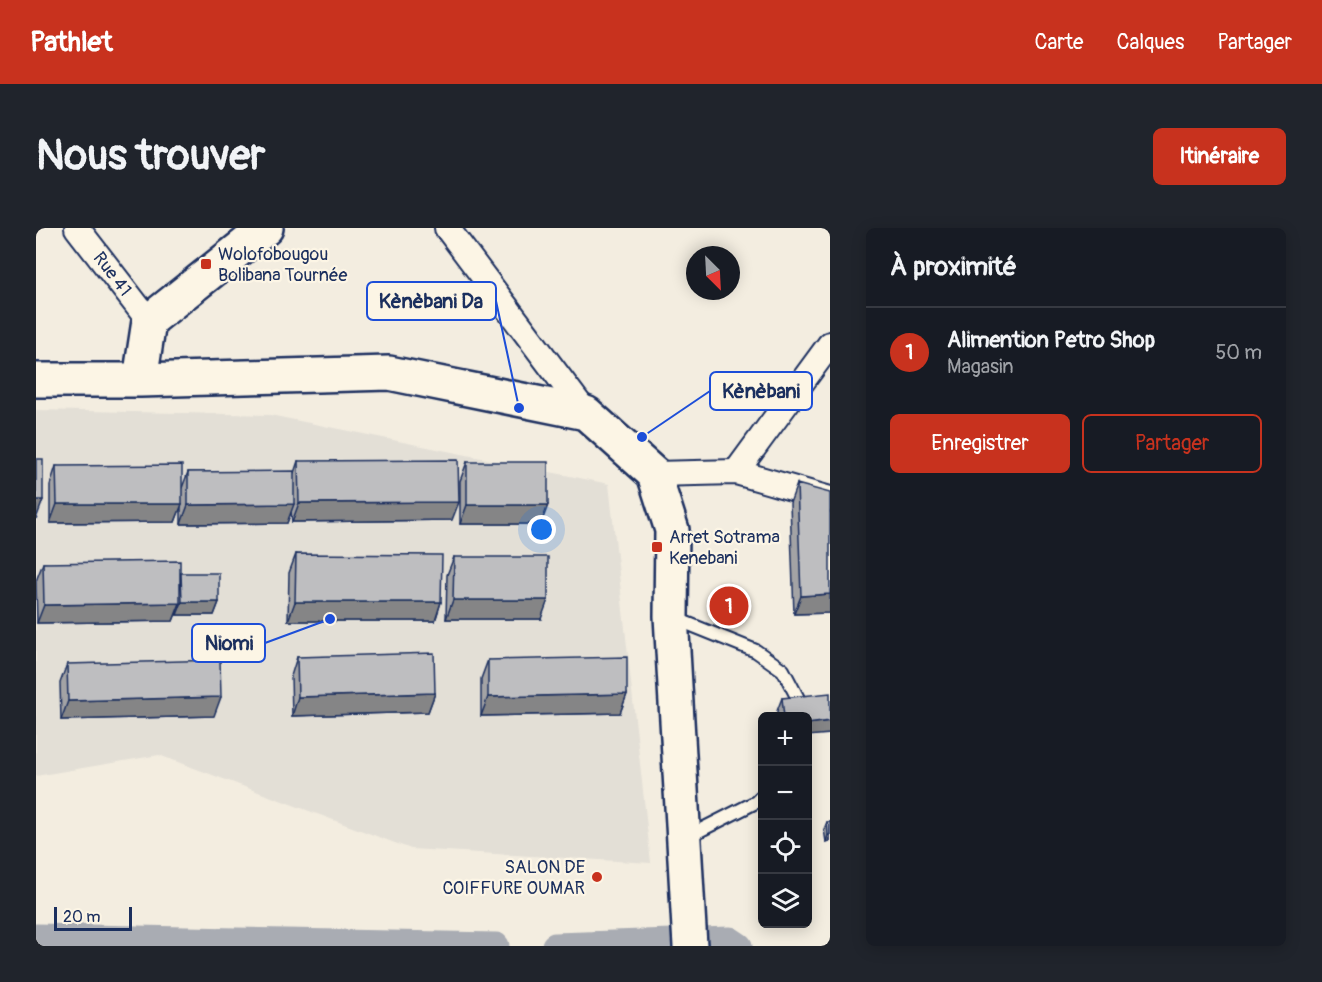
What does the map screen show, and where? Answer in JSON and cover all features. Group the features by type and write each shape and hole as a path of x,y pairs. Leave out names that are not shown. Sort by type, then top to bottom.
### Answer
{"main road":[{"path":"140,380 149,321 266,228"},
{"path":"36,380 140,380 389,373 586,413 654,474 672,530 670,616 690,932"}],"street":[{"name":"Rue 41","path":"77,228 149,321"},
{"path":"447,228 586,413"},
{"path":"736,472 830,344"},
{"path":"654,474 736,472 830,499"}],"lane":[{"path":"670,616 756,651 783,670 803,708"},
{"path":"684,838 758,800"}],"shaded area":[{"path":"36,410 270,415 609,484 651,863 411,849 159,755 36,776"}],"building":[{"path":"36,459 43,459 43,500 36,500"},
{"path":"458,460 459,502 299,503 298,461"},
{"path":"467,462 548,462 548,505 467,505"},
{"path":"182,465 182,504 57,504 56,466"},
{"path":"294,471 294,504 188,505 188,472"},
{"path":"797,484 830,493 830,594 801,596"},
{"path":"296,554 442,555 441,602 295,602"},
{"path":"454,557 548,557 548,600 453,600"},
{"path":"180,561 180,603 44,605 43,563"},
{"path":"181,573 219,573 219,602 182,602"},
{"path":"434,653 435,693 298,697 297,657"},
{"path":"627,657 627,694 488,697 488,660"},
{"path":"220,660 221,697 68,701 67,664"},
{"path":"830,693 830,721 812,723 812,712 783,712 782,698"},
{"path":"827,822 830,822 830,835 828,835"}],"waterway":[{"path":"36,937 496,946"},
{"path":"555,946 730,940 739,946"}],"place":[{"name":"Wolofobougou Bolibana Tournée","path":"206,264"},
{"name":"Kènèbani Da","path":"519,408"},
{"name":"Kènèbani","path":"642,437"},
{"name":"Arret Sotrama Kenebani","path":"657,547"},
{"name":"Alimention Petro Shop","path":"729,606"},
{"name":"Niomi","path":"330,619"},
{"name":"SALON DE COIFFURE OUMAR","path":"597,877"}]}
